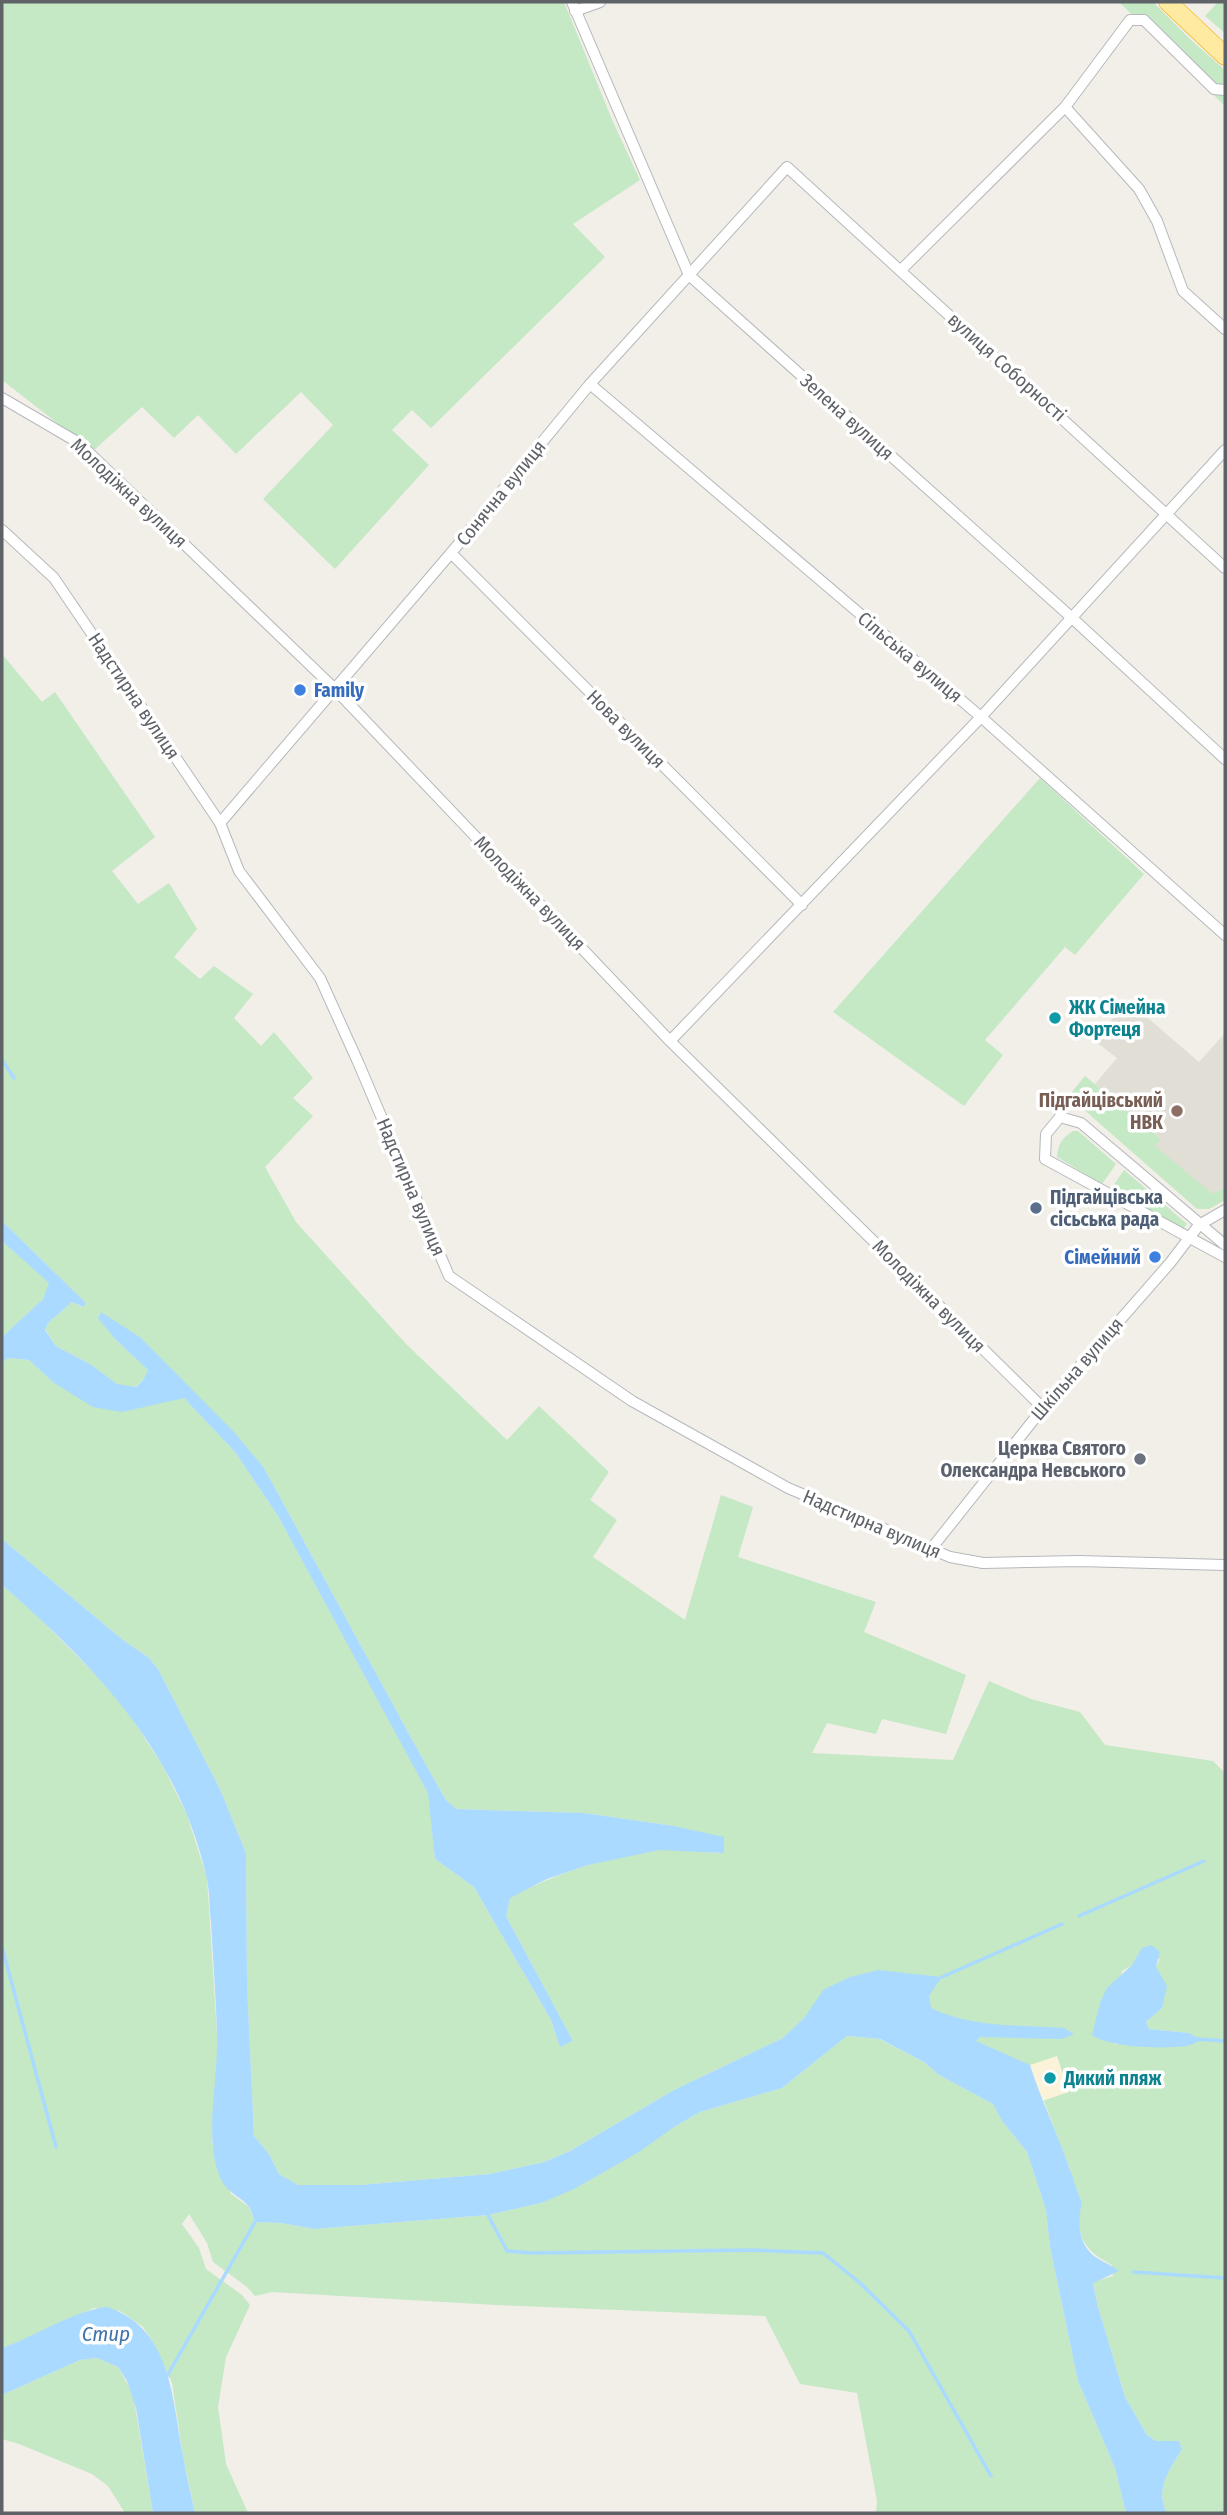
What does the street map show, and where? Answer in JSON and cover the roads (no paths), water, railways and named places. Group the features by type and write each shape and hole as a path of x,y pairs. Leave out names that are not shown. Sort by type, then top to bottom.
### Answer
{"highway":[{"path":"1168,2 1225,57"}],"street":[{"path":"573,6 600,2"},
{"name":"Зелена вулиця","path":"573,6 689,275 1071,617 1225,759"},
{"path":"901,271 1065,107 1130,20 1144,20 1214,89 1225,90"},
{"path":"1065,107 1139,189 1157,221 1183,291 1225,329"},
{"name":"Сонячна вулиця","path":"220,823 451,553 590,384 787,167"},
{"name":"вулиця Соборності","path":"787,167 1225,568"},
{"name":"Сільська вулиця","path":"590,384 981,717 1225,935"},
{"name":"Молодіжна вулиця","path":"2,398 79,443 334,688 670,1041 1043,1408"},
{"path":"670,1041 981,717 1225,450"},
{"name":"Надстирна вулиця","path":"2,530 54,578 220,823 239,870 320,978 449,1276 632,1401 788,1488 950,1557 983,1563 1079,1561 1225,1565"},
{"name":"Нова вулиця","path":"451,553 802,905"},
{"path":"1225,1245 1081,1123 1060,1118 1046,1134 1045,1159 1225,1257"},
{"path":"1199,1225 1225,1210"},
{"name":"Шкільна вулиця","path":"931,1549 1043,1408 1199,1225"}],"water":[{"path":"2,1221 86,1303 83,1307 72,1302 48,1323 45,1330 56,1346 90,1364 117,1384 136,1387 148,1370 115,1339 98,1318 101,1312 141,1338 234,1432 264,1468 426,1765 446,1800 456,1809 584,1813 674,1826 724,1837 724,1853 659,1850 588,1865 547,1879 510,1898 506,1916 573,2041 560,2047 551,2020 474,1887 435,1859 428,1793 278,1516 235,1452 184,1398 122,1412 93,1407 54,1383 29,1360 8,1358 2,1363 2,1337 43,1299 49,1283 2,1241"},
{"path":"2,1539 123,1640 149,1658 158,1669 220,1789 246,1853 247,1984 254,2136 269,2154 279,2174 298,2185 360,2185 490,2174 544,2162 570,2151 674,2090 783,2038 805,2017 823,1990 850,1977 878,1970 942,1977 929,1996 931,2008 979,2022 1064,2028 1074,2034 1062,2039 980,2037 976,2041 1030,2065 1082,2202 1080,2224 1084,2244 1094,2256 1119,2271 1093,2283 1125,2397 1147,2435 1156,2441 1179,2441 1182,2449 1163,2488 1163,2504 1167,2513 1126,2513 1115,2468 1078,2381 1050,2247 1046,2210 1027,2152 1002,2121 993,2104 880,2039 847,2036 782,2088 700,2112 639,2152 574,2189 541,2203 488,2215 314,2229 255,2222 249,2207 223,2182 215,2161 212,2125 217,2034 211,1923 207,1881 193,1831 175,1789 128,1714 100,1679 69,1647 2,1585"},
{"path":"1151,1945 1160,1952 1156,1967 1167,1986 1162,2008 1146,2022 1149,2029 1189,2033 1201,2040 1188,2046 1151,2047 1111,2043 1092,2035 1100,2003 1107,1988 1132,1965 1142,1948"},
{"name":"Стир","path":"107,2307 128,2317 145,2331 157,2349 171,2390 195,2513 153,2513 136,2408 127,2381 118,2367 97,2358 80,2360 2,2395 2,2348 82,2313"}],"waterway":[{"path":"2,1060 14,1078"},
{"path":"1079,1916 1204,1861"},
{"path":"942,1977 1062,1924"},
{"path":"2,1947 56,2147"},
{"path":"1196,2039 1225,2041"},
{"path":"488,2215 507,2251 532,2253 752,2250 823,2253 859,2282 909,2331 991,2476"},
{"path":"166,2378 255,2222"},
{"path":"1134,2272 1225,2278"}],"place":[{"name":"Family","path":"300,690"},
{"name":"ЖК Сімейна Фортеця","path":"1055,1018"},
{"name":"Підгайцівський НВК","path":"1177,1111"},
{"name":"Підгайцівська сісьська рада","path":"1036,1208"},
{"name":"Сімейний","path":"1155,1257"},
{"name":"Церква Святого Олександра Невського","path":"1140,1459"},
{"name":"Дикий пляж","path":"1050,2078"}]}
